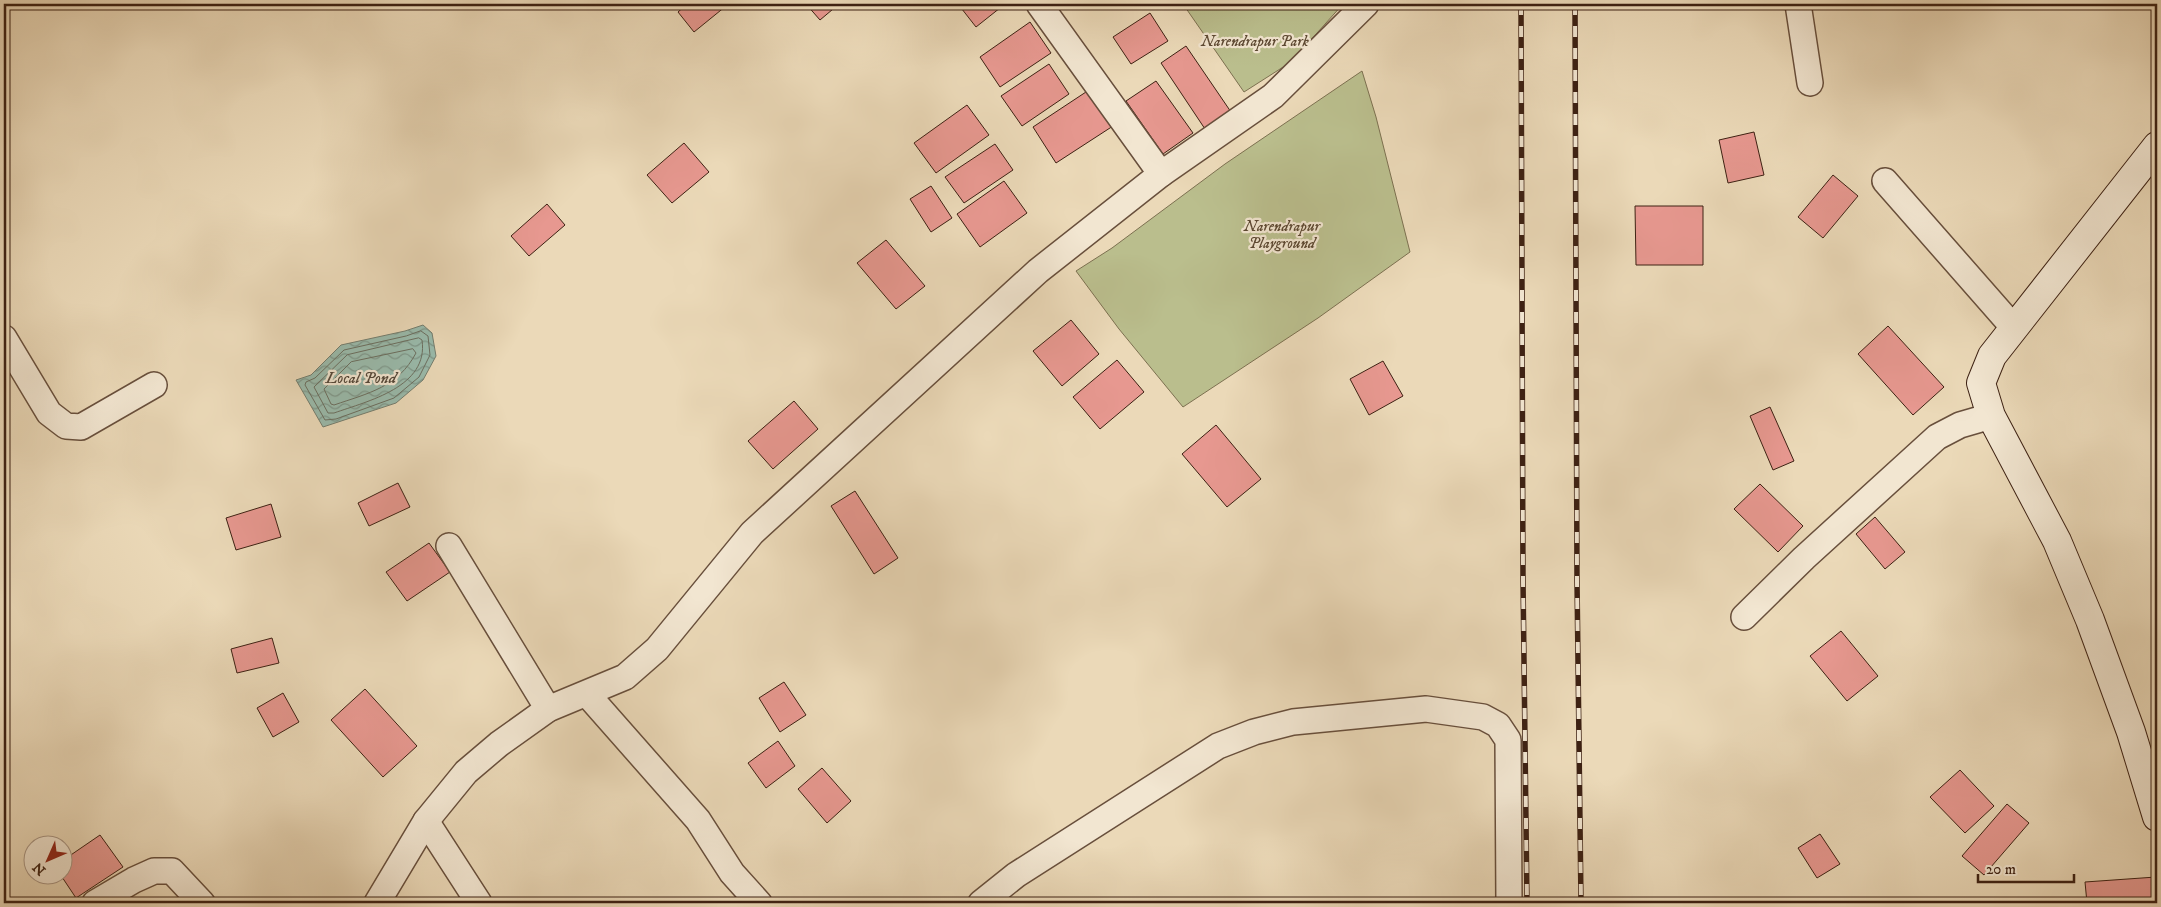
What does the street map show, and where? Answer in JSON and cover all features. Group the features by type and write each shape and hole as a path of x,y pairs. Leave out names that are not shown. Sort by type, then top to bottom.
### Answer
{"street":[{"path":"1039,4 1160,174"},
{"path":"376,903 426,821 466,772 499,744 548,709 625,677 657,649 752,533 1038,272 1160,174 1273,96 1366,4"},
{"path":"1798,4 1810,83"},
{"path":"2157,146 1992,356 1981,383 1991,416 2058,541 2090,620 2131,732 2157,817"},
{"path":"1885,181 2014,328"},
{"path":"4,338 49,413 66,426 81,427 154,385"},
{"path":"1744,617 1804,558 1938,437 1960,425 1991,416"},
{"path":"449,546 548,709"},
{"path":"587,694 698,820 732,873 760,903"},
{"path":"981,903 1016,874 1218,746 1254,732 1293,722 1426,709 1483,717 1498,725 1508,740 1509,903"},
{"path":"426,821 479,903"},
{"path":"95,903 134,880 154,871 172,871 202,903"}],"green space":[{"name":"Narendrapur Park","path":"1183,4 1343,4 1291,62 1244,92"},
{"name":"Narendrapur Playground","path":"1362,71 1376,117 1410,252 1318,318 1183,407 1119,329 1076,271 1112,248 1225,164"}],"water":[{"name":"Local Pond","path":"423,325 432,333 436,356 423,380 396,403 323,427 296,380 311,375 341,345 405,331"}],"building":[{"path":"687,4 724,4 726,6 694,32 678,12"},
{"path":"806,4 839,4 820,20"},
{"path":"958,4 1005,4 976,27"},
{"path":"1150,13 1168,41 1131,64 1113,37"},
{"path":"1030,22 1051,53 1000,87 980,57"},
{"path":"1186,46 1231,112 1205,129 1161,63"},
{"path":"1049,64 1069,94 1022,126 1001,96"},
{"path":"1156,81 1193,133 1163,154 1126,101"},
{"path":"1089,90 1113,126 1056,163 1033,127"},
{"path":"967,105 989,135 936,173 914,143"},
{"path":"1754,132 1764,175 1728,183 1719,140"},
{"path":"684,143 709,172 672,203 647,175"},
{"path":"995,144 1013,170 964,203 945,177"},
{"path":"1833,175 1858,196 1823,238 1798,217"},
{"path":"1004,181 1027,213 980,247 957,214"},
{"path":"931,186 952,218 931,232 910,199"},
{"path":"547,204 565,225 529,256 511,236"},
{"path":"1635,206 1703,206 1703,265 1636,265"},
{"path":"886,240 925,286 896,309 857,263"},
{"path":"1071,320 1099,354 1062,386 1033,351"},
{"path":"1888,326 1944,387 1913,415 1858,354"},
{"path":"1117,360 1144,392 1100,429 1073,397"},
{"path":"1383,361 1403,396 1369,415 1350,379"},
{"path":"794,401 818,429 773,469 748,441"},
{"path":"1770,407 1794,461 1773,470 1750,416"},
{"path":"1216,425 1261,479 1227,507 1182,454"},
{"path":"398,483 410,507 369,526 358,503"},
{"path":"1760,484 1803,526 1778,552 1734,509"},
{"path":"855,491 898,558 874,574 831,506"},
{"path":"271,504 281,537 236,550 226,518"},
{"path":"1875,517 1905,552 1885,569 1856,534"},
{"path":"429,543 450,572 407,601 386,572"},
{"path":"1841,631 1878,676 1847,701 1810,656"},
{"path":"272,638 279,663 237,673 231,649"},
{"path":"784,682 806,715 780,732 759,698"},
{"path":"365,689 417,746 383,777 331,720"},
{"path":"283,693 299,722 273,737 257,708"},
{"path":"778,741 795,766 766,788 748,763"},
{"path":"822,768 851,801 827,823 798,789"},
{"path":"1960,770 1994,806 1965,833 1930,797"},
{"path":"2007,804 2029,823 1984,875 1962,856"},
{"path":"1820,834 1840,864 1817,878 1798,848"},
{"path":"100,835 123,867 76,898 67,884 72,884 72,854"},
{"path":"2156,877 2157,903 2087,903 2085,882"}],"railway":[{"path":"1521,4 1523,580 1527,903"},
{"path":"1575,4 1577,581 1581,903"}]}
